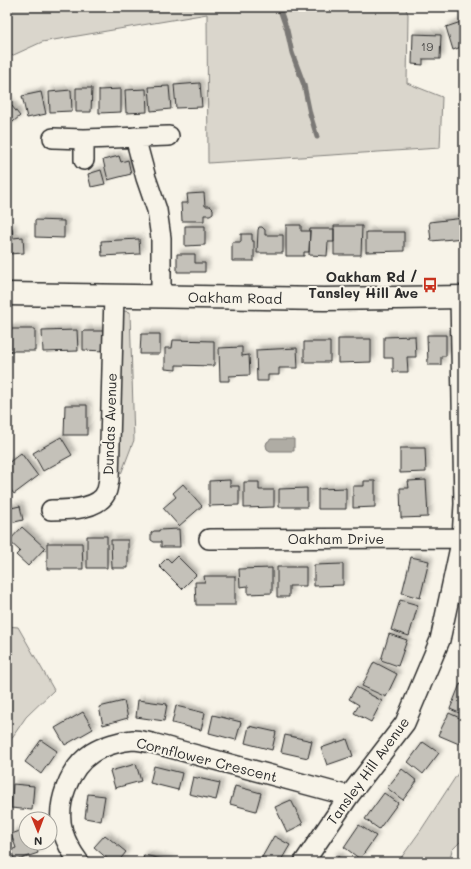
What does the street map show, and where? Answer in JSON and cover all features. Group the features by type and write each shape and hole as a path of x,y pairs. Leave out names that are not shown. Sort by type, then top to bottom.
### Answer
{"street":[{"path":"53,138 84,139 169,136"},
{"path":"136,137 146,178 157,210 161,238 161,297"},
{"path":"84,139 84,160"},
{"name":"Oakham Road","path":"7,294 324,299 462,297"},
{"name":"Dundas Avenue","path":"51,510 69,510 88,507 101,498 107,491 109,472 114,296"},
{"name":"Tansley Hill Avenue","path":"304,862 349,796 405,723 440,640 462,538 464,504 462,297"},
{"name":"Oakham Drive","path":"209,539 462,538"},
{"name":"Cornflower Crescent","path":"79,862 70,848 63,832 61,816 66,789 72,775 82,762 92,753 106,746 121,742 134,740 152,743 349,796"}],"shaded area":[{"path":"7,7 405,7 408,14 407,83 442,97 440,148 208,163 207,14 42,42 7,58"},
{"path":"124,311 130,312 134,440 121,474 116,467 121,314"},
{"path":"271,439 294,439 294,451 270,451 267,449 266,445"},
{"path":"7,626 18,627 54,690 26,717 7,745"},
{"path":"464,764 464,838 452,850 449,862 398,862 421,830"}],"building":[{"path":"464,21 464,46 453,50 446,27"},
{"path":"413,34 441,35 440,59 423,59 423,65 412,64"},
{"path":"200,83 202,107 176,108 174,85"},
{"path":"169,86 171,109 151,111 149,87"},
{"path":"76,88 92,88 91,112 76,112"},
{"path":"121,89 121,112 99,113 99,90"},
{"path":"146,89 147,112 126,113 125,90"},
{"path":"71,90 72,111 50,112 49,92"},
{"path":"41,92 46,114 27,118 22,96"},
{"path":"7,100 20,116 7,127"},
{"path":"119,156 121,162 128,160 131,174 108,180 103,160"},
{"path":"101,170 105,184 91,187 88,174"},
{"path":"204,193 205,206 210,206 213,209 213,213 210,215 204,215 204,221 182,221 181,203 188,203 187,194"},
{"path":"464,218 464,238 431,241 429,222"},
{"path":"35,220 64,221 64,238 35,237"},
{"path":"286,225 301,225 301,231 310,231 309,252 304,252 304,256 286,256"},
{"path":"185,226 205,226 205,245 185,246"},
{"path":"334,226 362,226 361,255 334,255"},
{"path":"259,227 262,227 265,230 265,235 283,235 283,253 257,253"},
{"path":"12,228 13,238 23,237 24,253 7,254 7,229"},
{"path":"310,229 334,229 334,242 328,242 327,256 309,255"},
{"path":"366,232 404,232 404,251 366,252"},
{"path":"241,234 252,234 252,241 254,241 254,261 232,261 232,242 241,242"},
{"path":"139,239 140,254 102,256 101,241"},
{"path":"177,254 195,254 195,263 205,263 205,272 177,272"},
{"path":"7,329 35,329 35,351 7,351"},
{"path":"77,330 78,351 43,352 42,331"},
{"path":"83,331 105,331 104,351 83,350"},
{"path":"141,334 160,334 160,354 140,354"},
{"path":"427,335 446,335 446,356 441,356 441,365 428,365"},
{"path":"415,336 416,357 407,357 408,372 393,372 393,358 384,358 384,337"},
{"path":"338,339 371,339 371,362 338,363"},
{"path":"173,340 214,341 214,366 176,365 176,370 165,369 165,348 172,348"},
{"path":"304,342 330,342 330,362 304,362"},
{"path":"242,347 242,356 249,355 250,375 229,376 229,381 220,381 219,348"},
{"path":"297,348 298,368 279,368 279,375 268,375 268,381 257,381 256,350"},
{"path":"65,405 87,405 87,435 64,435"},
{"path":"61,437 72,455 43,471 33,453"},
{"path":"400,448 425,448 426,472 400,473"},
{"path":"21,453 38,476 14,494 7,485 7,464"},
{"path":"230,480 230,486 239,486 239,505 209,506 209,481"},
{"path":"426,480 428,517 401,518 400,488 409,488 408,481"},
{"path":"364,481 375,481 375,507 353,508 353,486 364,486"},
{"path":"244,482 259,482 259,490 274,490 274,507 244,508"},
{"path":"183,484 202,506 179,526 163,508 176,497 173,493"},
{"path":"307,488 307,507 279,507 279,489"},
{"path":"346,488 346,509 318,509 318,489"},
{"path":"20,506 23,520 7,524 7,509"},
{"path":"22,527 45,548 28,566 16,555 20,551 9,541"},
{"path":"179,529 180,547 161,547 161,542 154,542 151,540 151,533 154,531"},
{"path":"87,536 107,536 107,568 87,568"},
{"path":"111,540 128,540 128,568 112,568"},
{"path":"47,543 82,543 83,569 47,569"},
{"path":"177,556 196,575 182,589 159,566 167,558 171,562"},
{"path":"411,557 429,561 420,598 402,593"},
{"path":"343,564 343,585 314,586 314,565"},
{"path":"277,567 306,567 306,586 289,586 289,597 277,597"},
{"path":"272,568 272,593 248,594 248,586 240,587 239,569"},
{"path":"204,576 235,576 235,605 196,605 195,582 205,582"},
{"path":"400,600 418,605 409,636 391,630"},
{"path":"389,634 407,640 398,666 381,660"},
{"path":"374,662 397,674 386,697 362,686"},
{"path":"460,684 464,686 464,715 450,709"},
{"path":"356,687 382,701 371,722 354,713 359,705 349,699"},
{"path":"138,700 167,704 164,721 136,717"},
{"path":"124,701 128,718 103,725 99,707"},
{"path":"176,706 205,713 201,730 172,723"},
{"path":"83,712 93,729 65,745 55,728"},
{"path":"449,713 464,720 464,733 459,744 438,735"},
{"path":"213,715 241,722 236,740 209,733"},
{"path":"249,726 276,732 272,750 245,743"},
{"path":"285,735 312,741 308,758 281,752"},
{"path":"347,739 353,756 327,765 321,748"},
{"path":"41,740 57,751 41,774 25,762"},
{"path":"423,742 439,753 423,774 408,762"},
{"path":"136,764 141,781 115,788 110,771"},
{"path":"154,766 182,773 178,790 150,783"},
{"path":"402,769 417,781 403,800 387,788"},
{"path":"193,777 220,783 216,800 189,794"},
{"path":"13,784 34,786 32,810 11,808"},
{"path":"235,786 261,793 256,811 230,804"},
{"path":"384,793 398,803 379,829 365,819"},
{"path":"88,794 105,796 101,821 85,818"},
{"path":"291,800 303,824 287,832 275,807"},
{"path":"359,825 376,836 360,859 344,847"},
{"path":"18,832 18,851 37,851 38,853 15,861 11,850 16,848 11,834"},
{"path":"105,835 126,852 118,862 111,862 94,847"},
{"path":"274,836 290,845 280,862 267,862 261,859"},
{"path":"144,855 171,861 171,862 142,862"},
{"path":"336,855 346,862 331,862"}],"waterway":[{"path":"279,7 287,30 292,53 304,85 310,114 317,137"}],"place":[{"name":"Oakham Rd / Tansley Hill Ave","path":"430,285"}]}
